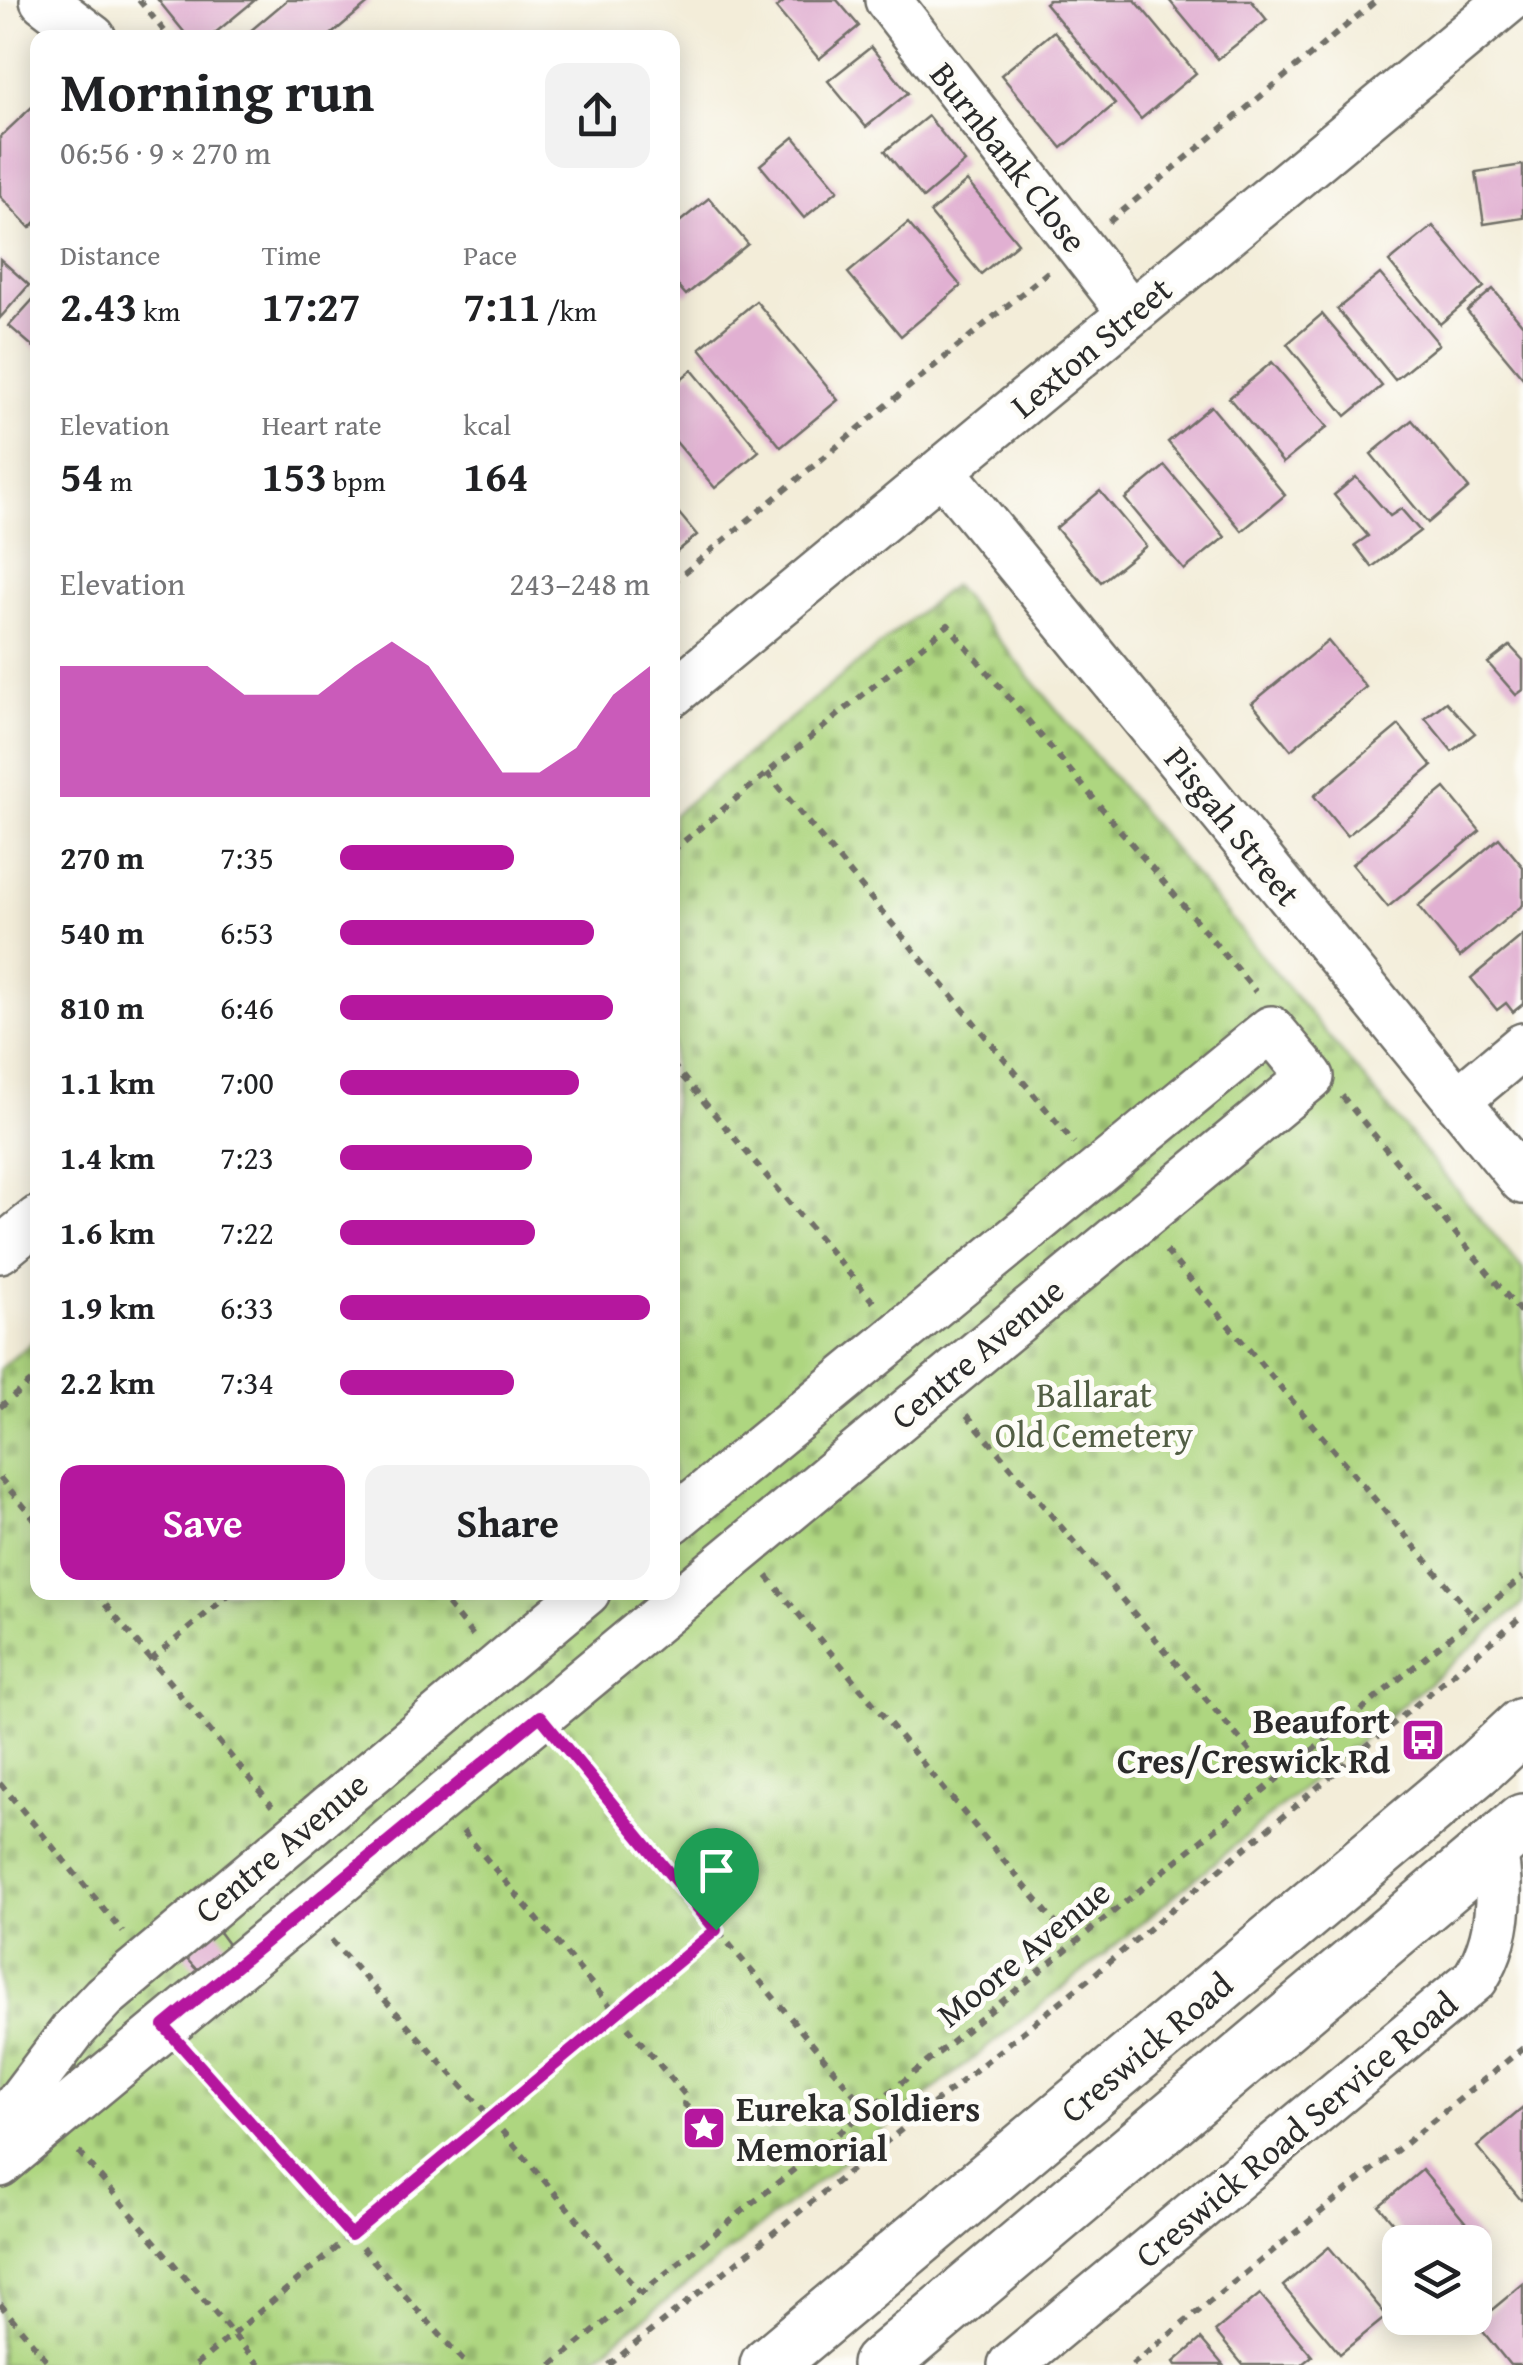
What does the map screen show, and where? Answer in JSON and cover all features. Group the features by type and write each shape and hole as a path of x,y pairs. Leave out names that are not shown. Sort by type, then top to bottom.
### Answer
{"highway":[{"name":"Creswick Road","path":"768,2365 1523,1726"},
{"name":"Creswick Road","path":"880,2365 1508,1835"}],"street":[{"path":"44,0 83,30"},
{"path":"82,0 101,30"},
{"name":"Burnbank Close","path":"888,0 1131,313"},
{"name":"Lexton Street","path":"680,687 1509,0"},
{"name":"Pisgah Street","path":"942,472 1523,1181"},
{"path":"1271,1029 1310,1077"},
{"name":"Centre Avenue","path":"680,1515 1271,1029"},
{"path":"1457,1101 1523,1046"},
{"name":"Centre Avenue","path":"680,1599 1310,1077"},
{"path":"0,1250 30,1226"},
{"name":"Centre Avenue","path":"0,2127 74,2029 146,1960 577,1600"},
{"name":"Centre Avenue","path":"0,2164 679,1600"},
{"name":"Creswick Road Service Road","path":"1011,2365 1475,1979 1490,1948 1508,1835"}],"path":[{"path":"139,0 163,30"},
{"path":"680,576 1377,0"},
{"path":"680,844 948,625 1267,1005 1271,1029"},
{"path":"767,773 1097,1170"},
{"path":"680,1073 901,1335"},
{"path":"1310,1077 1334,1087 1523,1315"},
{"path":"1138,1219 1474,1617"},
{"path":"0,1407 30,1383"},
{"path":"940,1384 1274,1782"},
{"path":"0,1478 30,1514"},
{"path":"743,1547 1074,1944"},
{"name":"Moore Avenue","path":"552,2365 1523,1576"},
{"path":"102,1600 296,1834"},
{"path":"151,1660 222,1600"},
{"path":"608,2365 1096,1974 1523,1615"},
{"path":"540,1716 868,2111"},
{"path":"0,1782 146,1960"},
{"path":"436,1800 686,2096 684,2104 708,2124"},
{"path":"304,1909 491,2118 640,2293"},
{"path":"196,2365 716,1930"},
{"path":"164,2026 467,2365"},
{"path":"1132,2365 1523,2048"},
{"path":"51,2119 259,2365"},
{"path":"0,2304 51,2365"}],"green space":[{"name":"Ballarat Old Cemetery","path":"953,585 1523,1270 1523,1604 1090,1966 585,2365 0,2365 0,1369 30,1344 30,1600 680,1600 680,809"}],"building":[{"path":"158,0 255,0 219,30 182,30"},
{"path":"287,0 372,0 336,30 251,30"},
{"path":"786,0 837,0 859,26 819,59 776,8"},
{"path":"1135,0 1196,73 1141,119 1045,3"},
{"path":"1169,0 1251,0 1267,20 1218,59"},
{"path":"1054,31 1115,104 1062,148 1001,75"},
{"path":"871,47 908,93 866,127 828,81"},
{"path":"30,109 30,228 0,196 0,137"},
{"path":"928,116 965,162 923,198 885,151"},
{"path":"794,137 838,190 804,218 760,165"},
{"path":"1523,165 1523,218 1484,224 1476,172"},
{"path":"967,181 1018,243 981,274 930,213"},
{"path":"709,198 748,244 686,295 680,288 680,222"},
{"path":"908,223 961,286 901,336 848,273"},
{"path":"1433,226 1484,287 1440,324 1389,262"},
{"path":"0,259 29,285 0,318"},
{"path":"1380,274 1439,344 1395,380 1337,309"},
{"path":"1493,289 1523,325 1523,378 1467,311"},
{"path":"756,301 838,400 781,447 700,348"},
{"path":"30,303 30,344 9,326"},
{"path":"1322,314 1382,386 1346,416 1287,344"},
{"path":"1272,362 1327,427 1283,463 1229,398"},
{"path":"692,370 759,451 715,488 680,446 680,380"},
{"path":"1211,406 1285,495 1242,531 1168,442"},
{"path":"1412,420 1469,488 1428,523 1371,454"},
{"path":"1165,466 1225,537 1184,570 1125,499"},
{"path":"1356,477 1390,516 1401,509 1420,531 1372,567 1355,545 1368,536 1334,495"},
{"path":"1100,491 1146,546 1101,582 1056,528"},
{"path":"680,515 697,535 680,549"},
{"path":"1328,641 1366,687 1291,750 1252,703"},
{"path":"1510,646 1523,660 1523,690 1516,695 1488,663"},
{"path":"1446,702 1475,733 1452,751 1425,718"},
{"path":"1399,725 1432,766 1347,836 1314,796"},
{"path":"1445,788 1480,831 1388,907 1352,864"},
{"path":"1499,838 1523,867 1523,905 1460,957 1418,906"},
{"path":"1523,935 1523,1004 1513,1012 1506,1003 1497,1010 1471,978"},
{"path":"216,1928 227,1943 226,1960 213,1971 195,1968 183,1955"},
{"path":"1523,2108 1523,2198 1521,2200 1477,2147"},
{"path":"1422,2170 1468,2225 1395,2225 1379,2206"},
{"path":"1329,2247 1382,2310 1382,2320 1340,2354 1283,2286"},
{"path":"1523,2284 1523,2365 1510,2365 1486,2335 1492,2335 1492,2310"},
{"path":"1260,2294 1312,2356 1301,2365 1243,2365 1215,2331"},
{"path":"1201,2339 1223,2365 1176,2365 1174,2362"}],"place":[{"name":"Beaufort Cres/Creswick Rd","path":"1423,1740"},
{"name":"Eureka Soldiers Memorial","path":"704,2128"}],"route":[{"path":"540,1716 716,1930 351,2235 164,2026 540,1716"}]}
